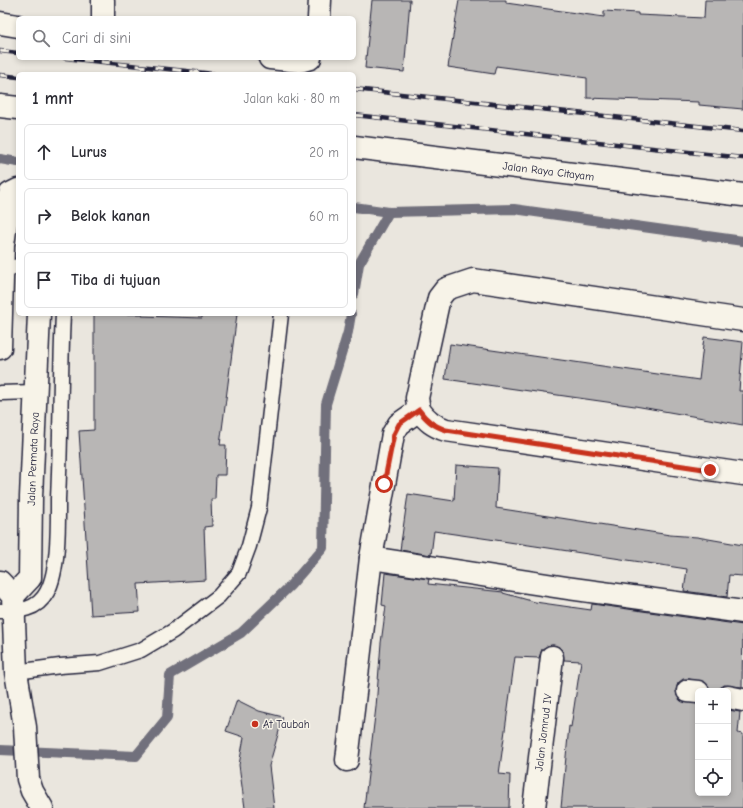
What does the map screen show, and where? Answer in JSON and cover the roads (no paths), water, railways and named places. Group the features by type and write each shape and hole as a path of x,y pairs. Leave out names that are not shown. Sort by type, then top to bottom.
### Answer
{"street":[{"path":"103,0 103,16"},
{"path":"319,16 320,0"},
{"path":"0,23 16,26"},
{"path":"290,60 303,60"},
{"path":"0,106 16,108"},
{"name":"Jalan Raya Citayam","path":"356,147 743,195"},
{"path":"0,348 7,269 3,245 10,194 16,191"},
{"path":"743,320 473,280 446,289 439,298 417,398 419,410 425,418 435,426 446,430 743,474"},
{"name":"Jalan Permata Raya","path":"7,600 30,578 31,497 39,316"},
{"path":"347,760 371,558 394,434 399,424 419,410"},
{"path":"371,558 567,588 743,612"},
{"path":"7,600 25,727 28,779 32,791 42,808"},
{"name":"Jalan Jamrud IV","path":"534,808 552,658"},
{"path":"731,698 743,700"}],"lane":[{"path":"7,600 32,608 47,593 54,565 58,534 63,316"},
{"path":"16,672 60,666 100,664 141,650 173,631 219,596 239,573 249,546 259,508 281,316"},
{"path":"0,394 36,392"}],"waterway":[{"path":"0,159 16,162"},
{"path":"356,207 389,212 514,209 743,241"},
{"path":"356,282 359,264 389,212"},
{"path":"0,750 136,756 167,718 170,675 241,633 290,586 323,548 326,404 348,332 351,316"}],"railway":[{"path":"0,51 16,53"},
{"path":"84,60 195,72"},
{"path":"0,75 16,77"},
{"path":"356,89 743,131"},
{"path":"356,115 743,158"}],"place":[{"name":"At Taubah","path":"255,724"}]}
